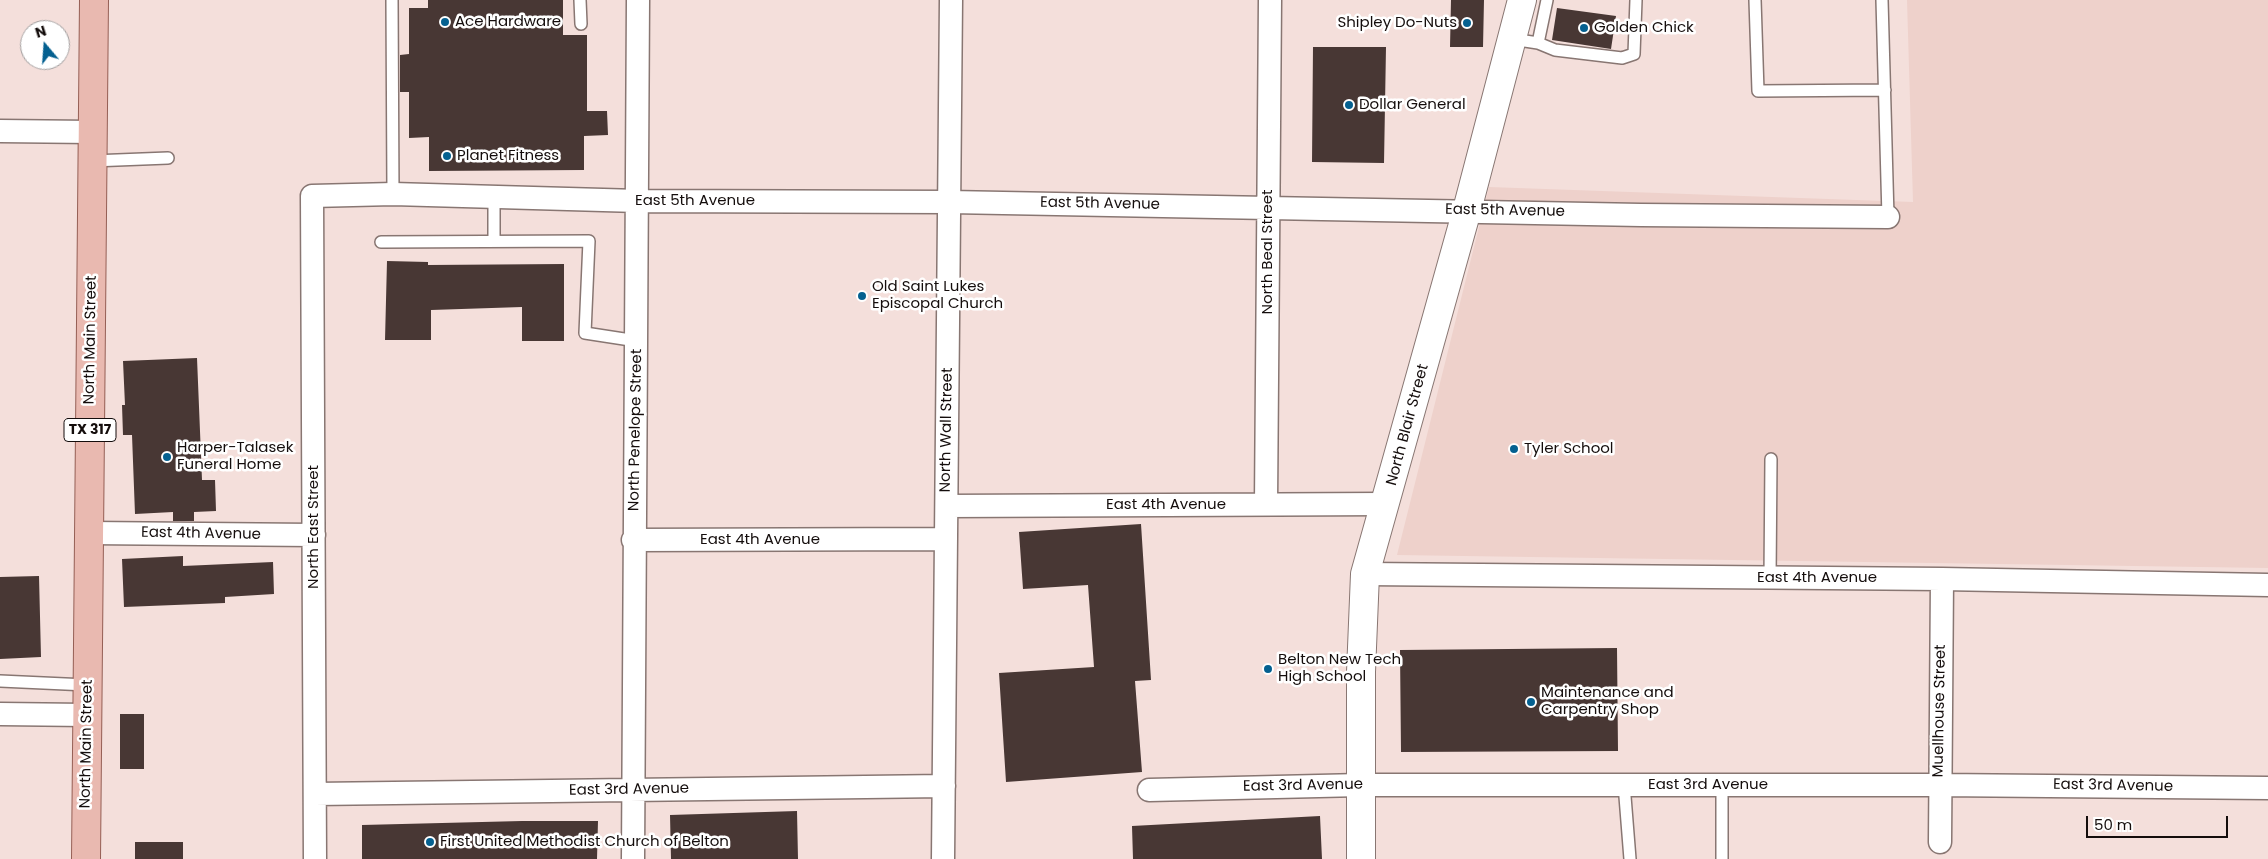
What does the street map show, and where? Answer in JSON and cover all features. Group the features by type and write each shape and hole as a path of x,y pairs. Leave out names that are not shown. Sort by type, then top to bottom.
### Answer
{"main road":[{"name":"North Main Street","path":"86,859 94,0"}],"street":[{"name":"North Penelope Street","path":"633,859 633,540 637,341 638,0"},
{"name":"North Wall Street","path":"943,859 951,0"},
{"name":"North Beal Street","path":"1266,504 1270,0"},
{"name":"North Blair Street","path":"1361,859 1361,672 1365,574 1467,210 1525,41 1522,0"},
{"path":"0,132 92,132"},
{"name":"East 5th Avenue","path":"312,196 394,194 638,201 950,202 1467,210 1641,215 1888,217"},
{"name":"North East Street","path":"312,196 315,859"},
{"name":"East 4th Avenue","path":"947,506 1386,504"},
{"name":"East 4th Avenue","path":"89,533 314,535"},
{"name":"East 4th Avenue","path":"633,540 946,539"},
{"name":"East 4th Avenue","path":"1365,574 1942,579 2268,585"},
{"name":"Muellhouse Street","path":"1940,842 1942,579"},
{"path":"0,714 87,715"},
{"name":"East 3rd Avenue","path":"1149,790 1361,784 1722,784 2268,788"},
{"name":"East 3rd Avenue","path":"315,794 944,786"}],"lane":[{"path":"392,0 394,194"},
{"path":"580,0 581,24"},
{"path":"1547,0 1525,41 1555,50 1622,58 1634,54 1636,0"},
{"path":"1755,0 1758,91 1885,90"},
{"path":"1882,0 1888,217"},
{"path":"92,161 168,158"},
{"path":"494,196 494,241"},
{"path":"381,242 589,241 585,333 637,341"},
{"path":"1770,578 1771,459"},
{"path":"0,681 88,685"},
{"path":"1624,784 1630,859"},
{"path":"1722,784 1722,859"}],"shaded area":[{"path":"1907,0 2268,0 2268,568 1397,555 1489,187 1913,202"}],"building":[{"path":"428,0 563,0 563,35 587,35 587,111 607,111 608,135 584,136 584,170 429,171 429,137 409,138 409,92 400,92 400,55 409,54 409,8 428,8"},
{"name":"Shipley Do-Nuts","path":"1451,0 1484,0 1483,47 1450,47"},
{"name":"Golden Chick","path":"1557,8 1616,16 1611,49 1552,40"},
{"name":"Dollar General","path":"1313,47 1386,47 1384,163 1312,162"},
{"path":"387,261 428,262 428,265 564,264 564,341 522,341 522,307 431,310 431,340 385,340"},
{"name":"Harper-Talasek Funeral Home","path":"197,358 202,480 215,480 216,511 194,512 194,521 173,521 173,512 135,514 132,435 123,435 122,405 125,405 123,361"},
{"path":"1141,524 1151,680 1135,681 1142,772 1006,782 999,673 1094,667 1088,585 1023,589 1019,532"},
{"path":"183,556 183,566 273,562 274,594 225,597 225,603 124,607 122,559"},
{"path":"39,576 41,657 0,659 0,577"},
{"path":"1617,648 1618,751 1401,752 1400,650"},
{"path":"120,714 144,714 144,769 120,769"},
{"path":"797,811 798,859 671,859 670,815"},
{"path":"1320,816 1322,859 1133,859 1132,826"},
{"path":"598,821 597,859 362,859 362,825"},
{"path":"135,842 183,842 183,859 135,859"}],"place":[{"name":"Ace Hardware","path":"445,22"},
{"name":"Shipley Do-Nuts","path":"1467,23"},
{"name":"Golden Chick","path":"1584,28"},
{"name":"Dollar General","path":"1349,105"},
{"name":"Planet Fitness","path":"447,156"},
{"name":"Old Saint Lukes Episcopal Church","path":"862,296"},
{"name":"Tyler School","path":"1514,449"},
{"name":"Harper-Talasek Funeral Home","path":"167,457"},
{"name":"Belton New Tech High School","path":"1268,669"},
{"name":"Maintenance and Carpentry Shop","path":"1531,702"},
{"name":"First United Methodist Church of Belton","path":"430,842"}]}
